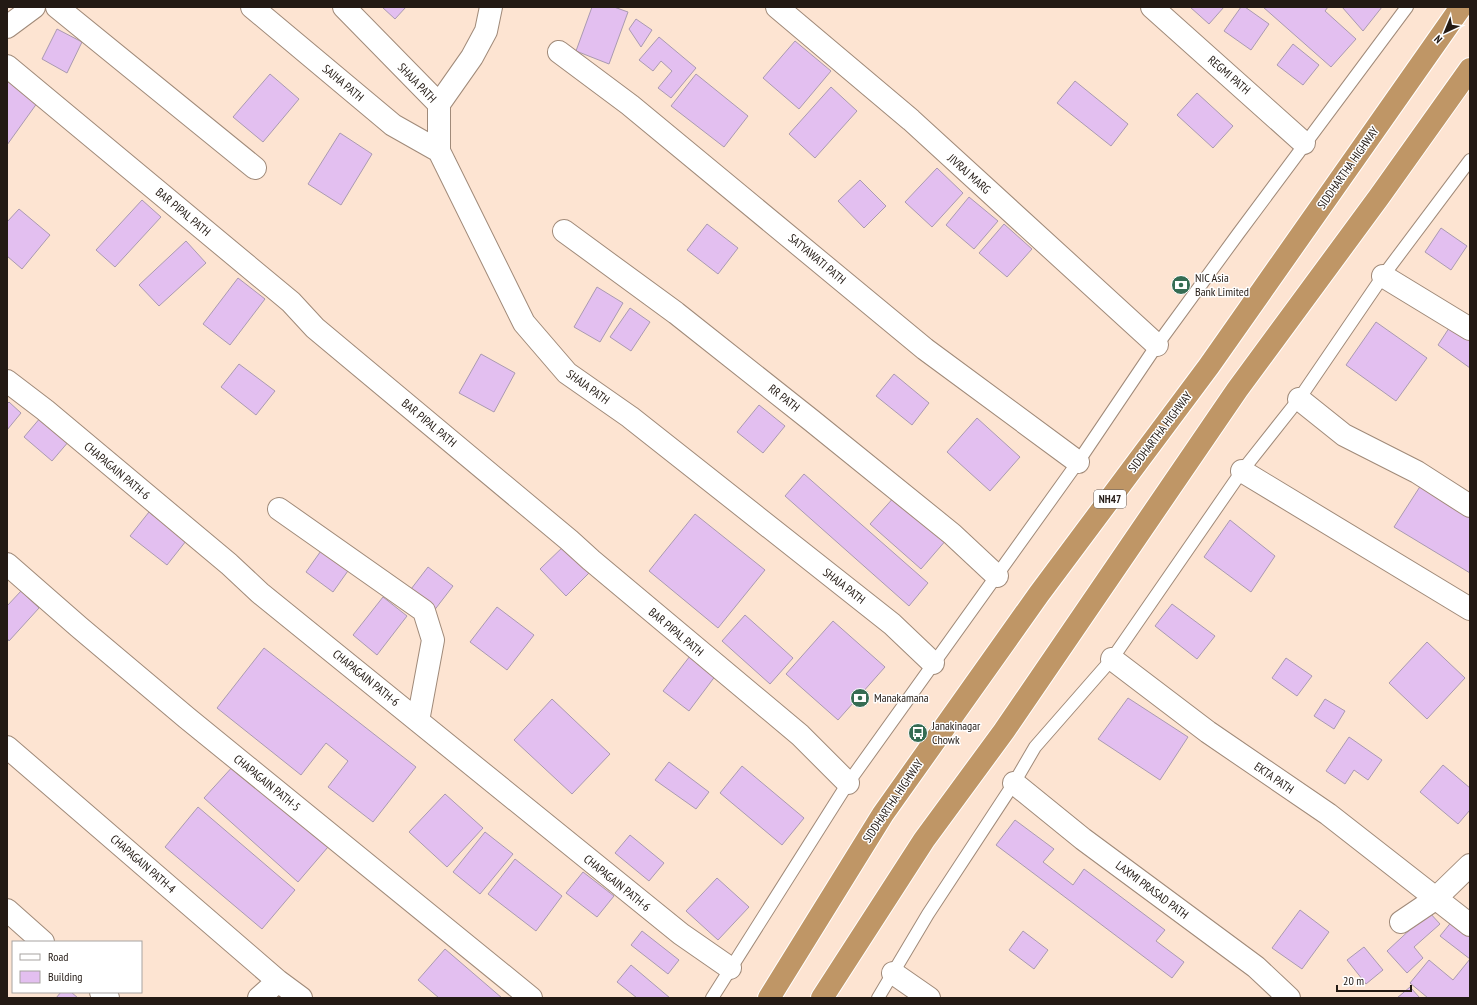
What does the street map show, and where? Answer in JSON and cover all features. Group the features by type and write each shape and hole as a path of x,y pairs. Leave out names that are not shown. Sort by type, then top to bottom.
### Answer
{"highway":[{"name":"SIDDHARTHA HIGHWAY","path":"769,998 883,814 1039,594 1209,366 1461,7"},
{"path":"822,998 924,840 1001,736 1233,397 1384,191 1470,69"}],"street":[{"path":"7,27 34,7"},
{"path":"57,7 255,168"},
{"name":"SAJHA PATH","path":"252,7 392,125 440,151"},
{"name":"SHAJA PATH","path":"344,7 439,104 440,151 524,323 567,373 630,417 892,624 932,663"},
{"path":"439,104 476,50 486,31 491,7"},
{"name":"JIVRAJ MARG","path":"777,7 911,120 1157,345"},
{"name":"REGMI PATH","path":"1152,7 1304,143"},
{"name":"SATYAWATI PATH","path":"559,52 636,110 925,349 1078,462"},
{"name":"BAR PIPAL PATH","path":"7,66 291,302 315,328 800,735 848,783"},
{"name":"RR PATH","path":"564,231 676,313 811,420 952,534 996,576"},
{"path":"1382,276 1470,329"},
{"name":"CHAPAGAIN PATH-6","path":"7,381 52,415 229,564 260,593 681,934 730,968"},
{"path":"1299,399 1344,436 1417,472 1470,506"},
{"path":"1242,471 1470,609"},
{"path":"279,509 424,611 433,640 418,720"},
{"name":"CHAPAGAIN PATH-5","path":"7,564 187,718 531,998"},
{"name":"EKTA PATH","path":"1112,659 1208,732 1328,814 1470,925"},
{"name":"CHAPAGAIN PATH-4","path":"7,747 278,980 301,998"},
{"name":"LAXMI PRASAD PATH","path":"1014,783 1083,839 1256,967 1289,998"},
{"path":"1401,922 1435,899 1470,865"},
{"path":"7,910 43,941"},
{"path":"893,973 929,998"},
{"path":"259,998 278,980"}],"lane":[{"path":"712,998 848,783 932,663 1078,462 1157,345 1304,143 1407,7"},
{"path":"878,998 928,914 1014,783 1035,747 1112,659 1242,471 1299,399 1382,276 1417,232 1470,160"}],"building":[{"path":"382,7 406,7 395,19"},
{"path":"592,7 614,7 628,12 609,64 576,51"},
{"path":"1190,7 1224,7 1209,24"},
{"path":"1241,7 1245,7 1269,24 1251,50 1224,31"},
{"path":"1263,7 1328,7 1325,11 1356,39 1331,67"},
{"path":"1342,7 1382,7 1363,31"},
{"path":"636,19 652,30 641,47 629,29"},
{"path":"57,29 82,42 67,73 42,59"},
{"path":"659,37 696,68 671,98 658,88 672,71 661,61 653,71 639,60"},
{"path":"795,41 831,71 799,109 763,78"},
{"path":"1293,44 1319,65 1303,85 1277,65"},
{"path":"270,74 299,99 263,142 233,117"},
{"path":"696,74 748,116 724,147 671,106"},
{"path":"10,77 40,99 7,145 7,81"},
{"path":"1075,81 1128,124 1111,146 1057,103"},
{"path":"831,87 857,111 815,158 789,134"},
{"path":"1197,93 1233,126 1213,148 1177,115"},
{"path":"340,133 372,154 341,205 308,184"},
{"path":"937,168 963,193 932,227 905,202"},
{"path":"860,180 886,206 864,228 838,201"},
{"path":"969,197 998,221 974,249 946,225"},
{"path":"142,200 161,217 115,267 96,250"},
{"path":"19,209 50,235 22,269 7,256 7,222"},
{"path":"707,224 738,248 718,274 687,250"},
{"path":"1004,224 1032,249 1007,277 979,253"},
{"path":"1441,228 1467,246 1451,270 1425,252"},
{"path":"186,241 206,263 159,306 139,285"},
{"path":"238,278 265,299 230,345 203,324"},
{"path":"597,287 623,303 600,342 574,327"},
{"path":"630,308 650,322 631,351 610,337"},
{"path":"1376,322 1427,358 1396,401 1346,365"},
{"path":"1453,322 1470,335 1470,368 1438,345"},
{"path":"481,354 515,373 494,412 459,393"},
{"path":"239,364 275,391 256,415 221,387"},
{"path":"894,374 929,403 912,425 876,396"},
{"path":"9,402 21,413 7,430 7,404"},
{"path":"759,405 785,426 763,453 737,432"},
{"path":"41,417 69,441 52,461 24,437"},
{"path":"977,418 1020,457 990,491 947,452"},
{"path":"804,474 928,583 909,606 785,496"},
{"path":"1421,485 1470,514 1470,573 1394,527"},
{"path":"896,495 947,539 921,569 870,524"},
{"path":"149,512 186,541 167,565 130,536"},
{"path":"695,514 765,570 718,628 649,571"},
{"path":"1230,520 1275,556 1251,592 1204,557"},
{"path":"566,544 592,570 566,596 540,569"},
{"path":"323,548 350,568 333,592 306,572"},
{"path":"428,567 453,586 433,612 408,593"},
{"path":"21,591 39,608 9,641 7,638 7,606"},
{"path":"383,597 407,616 377,655 353,635"},
{"path":"1172,604 1215,636 1197,659 1155,626"},
{"path":"497,607 534,635 507,670 470,642"},
{"path":"745,615 793,658 770,684 722,641"},
{"path":"833,621 885,667 838,720 786,674"},
{"path":"1427,642 1465,678 1427,719 1389,683"},
{"path":"264,648 416,767 373,822 328,787 348,761 326,743 301,775 217,708"},
{"path":"690,656 716,675 689,711 663,691"},
{"path":"1286,658 1312,676 1297,696 1272,678"},
{"path":"1128,698 1188,737 1160,780 1098,739"},
{"path":"552,699 610,754 572,794 514,740"},
{"path":"1325,699 1345,711 1334,729 1314,716"},
{"path":"1349,737 1382,760 1368,780 1354,770 1345,784 1326,771"},
{"path":"669,762 709,792 696,809 655,780"},
{"path":"235,764 328,847 298,882 204,798"},
{"path":"1443,765 1470,788 1470,810 1458,824 1420,792"},
{"path":"742,766 804,818 782,845 720,793"},
{"path":"445,794 483,828 447,867 409,832"},
{"path":"198,807 295,890 262,929 165,847"},
{"path":"1015,820 1054,849 1043,862 1073,885 1084,869 1165,930 1156,941 1184,962 1172,978 996,845"},
{"path":"485,832 513,854 480,894 453,872"},
{"path":"630,835 664,863 649,881 615,853"},
{"path":"515,859 562,896 536,931 488,894"},
{"path":"583,872 614,896 597,917 566,893"},
{"path":"717,878 749,907 718,940 686,911"},
{"path":"1300,910 1329,932 1302,969 1272,948"},
{"path":"1429,912 1440,924 1414,947 1423,958 1407,973 1387,951"},
{"path":"1453,920 1470,934 1470,959 1440,936"},
{"path":"642,931 679,960 668,974 631,945"},
{"path":"1023,931 1048,950 1034,969 1009,950"},
{"path":"1364,947 1383,970 1366,984 1347,960"},
{"path":"445,949 502,998 439,998 418,980"},
{"path":"1470,959 1470,998 1428,998 1410,983 1429,960 1453,980"},
{"path":"631,965 670,998 637,998 617,982"},
{"path":"1410,987 1420,998 1397,998"},
{"path":"60,993 72,993 78,998 56,998"}],"place":[{"name":"NIC Asia Bank Limited","path":"1181,285"},
{"name":"Manakamana","path":"860,698"},
{"name":"Janakinagar Chowk","path":"918,733"}]}
